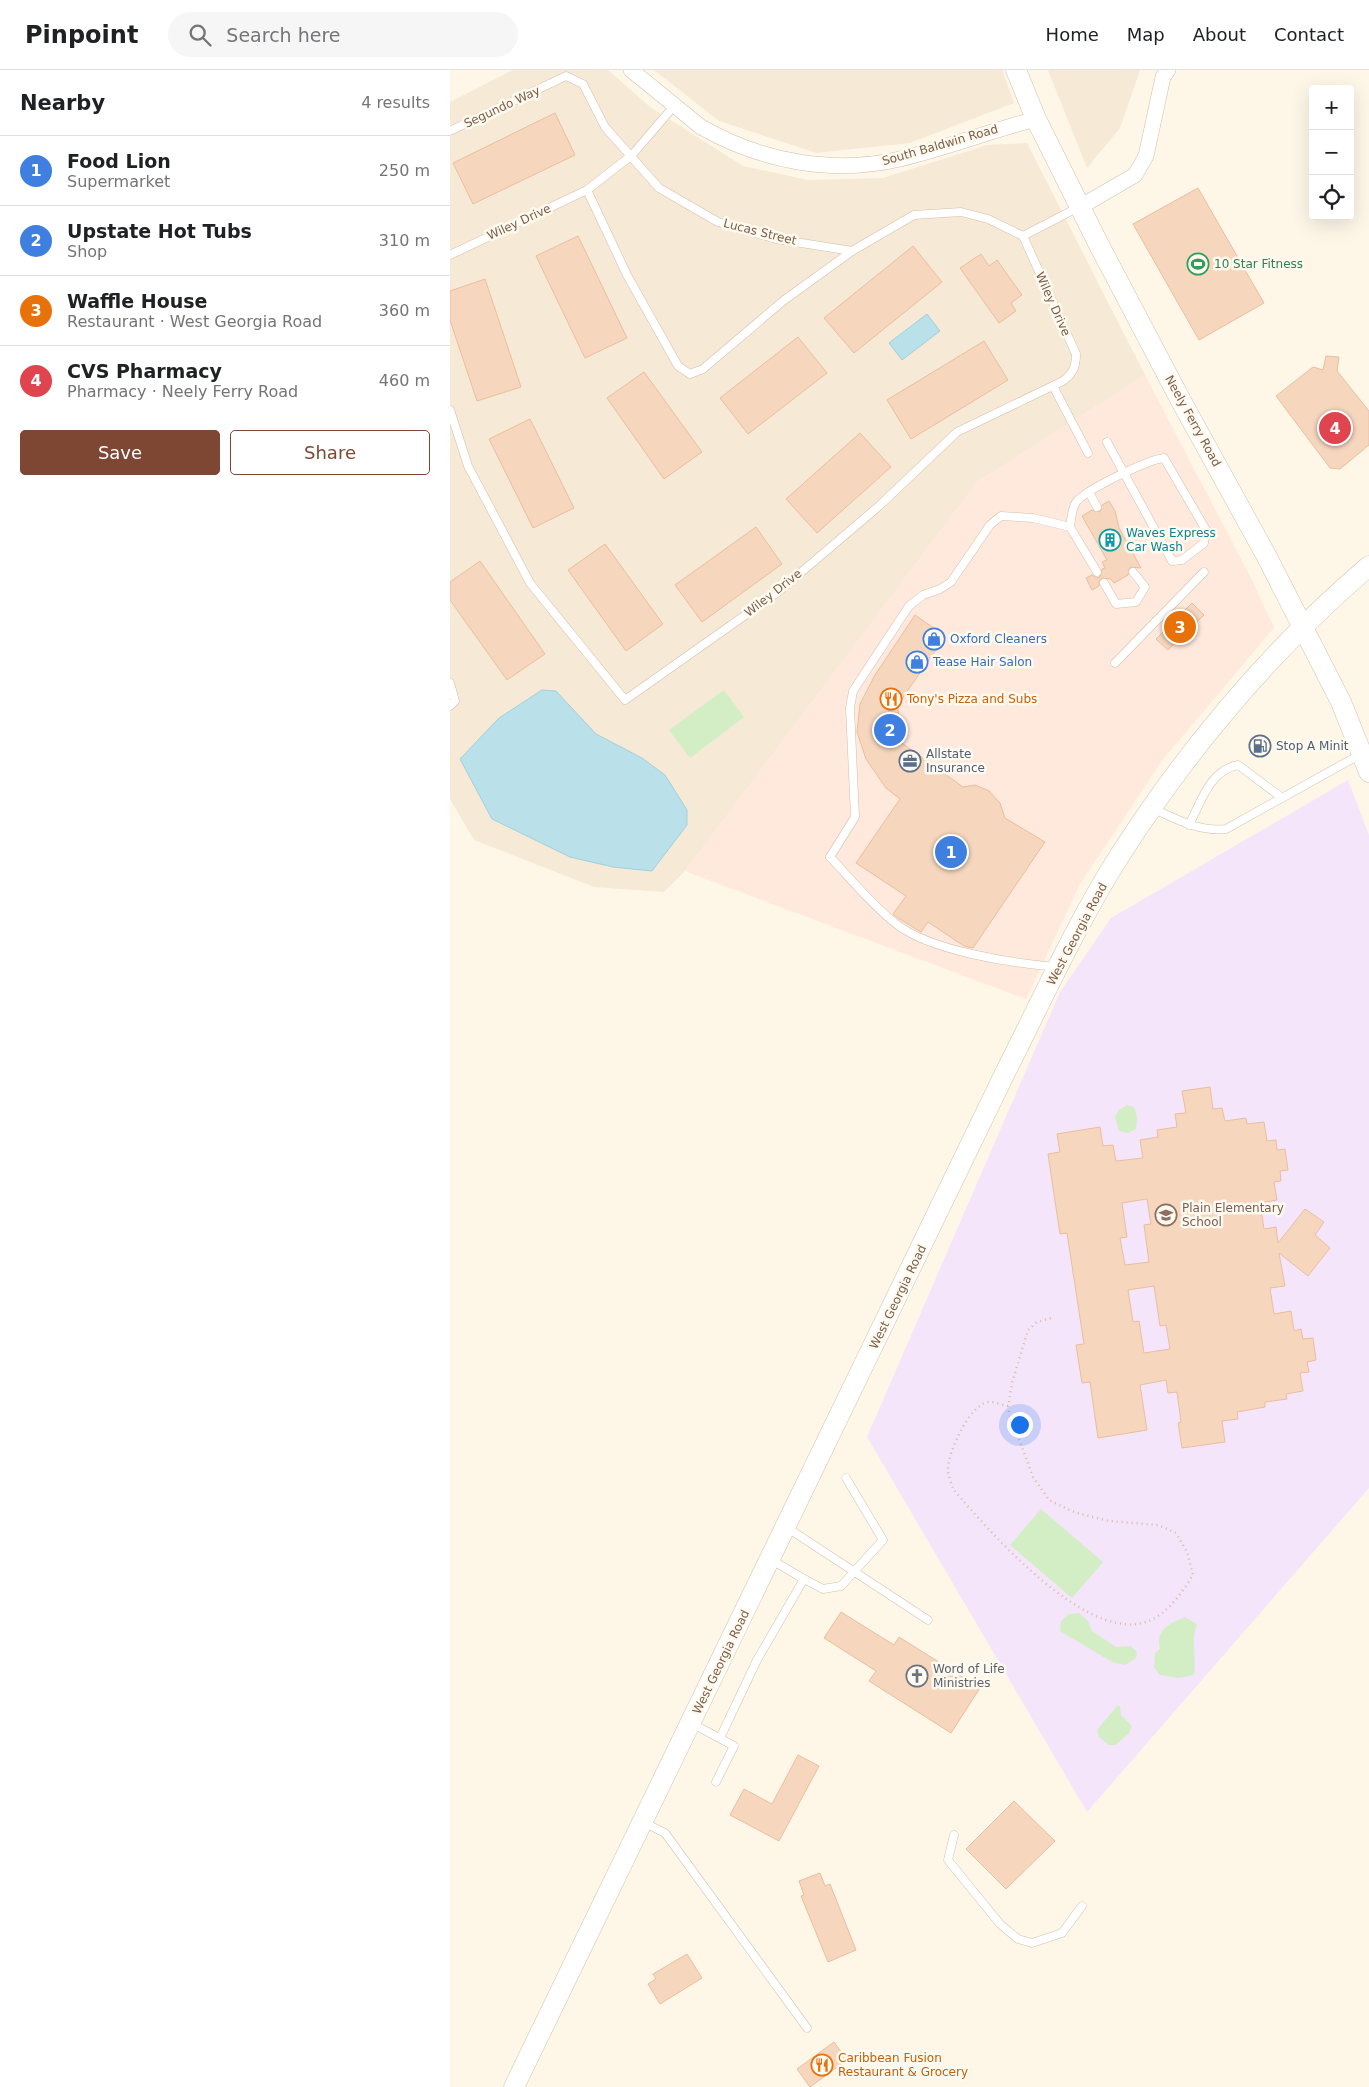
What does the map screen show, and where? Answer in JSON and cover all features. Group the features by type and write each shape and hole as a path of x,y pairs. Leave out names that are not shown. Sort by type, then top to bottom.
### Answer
{"main road":[{"name":"Neely Ferry Road","path":"1016,70 1036,119 1080,206 1180,399 1268,557 1304,628 1341,702 1369,772"},
{"name":"West Georgia Road","path":"514,2087 1058,967 1114,865 1182,766 1244,690 1340,591 1369,566"}],"street":[{"name":"South Baldwin Road","path":"631,70 701,127 742,148 796,162 836,166 866,165 900,159 1036,119"},
{"path":"1080,206 1135,175 1146,156 1161,85 1168,70"}],"lane":[{"name":"Segundo Way","path":"450,131 566,76 583,84 605,127 632,155"},
{"name":"Wiley Drive","path":"450,255 587,190 632,155 674,106"},
{"name":"Lucas Street","path":"632,155 659,188 718,222 776,239 852,251"},
{"path":"587,190 627,274 678,366 690,374 704,369 783,301 852,251 914,215 961,212 988,219 1023,236 1080,206"},
{"name":"Wiley Drive","path":"450,410 468,466 530,583 625,700 778,592 879,506 957,432 1053,386 1072,374 1076,367 1076,354 1023,236"},
{"path":"1053,386 1088,453"},
{"path":"1097,572 1070,527 1076,502 1089,492 1125,474 1150,460 1164,458 1206,530 1204,543 1182,560 1172,562 1125,474 1107,442"},
{"path":"1089,492 1098,507"},
{"path":"1058,967 1024,964 924,941 895,923 830,857 855,817 850,708 853,691 909,606 922,595 940,589 951,582 990,525 1001,516 1032,518 1070,527"},
{"path":"1104,583 1116,604 1136,602 1145,586 1133,572"},
{"path":"1115,663 1204,572"},
{"path":"450,683 455,701 450,706"},
{"path":"1152,808 1189,825 1216,830 1226,828 1362,754"},
{"path":"1189,825 1212,779 1228,766 1238,764 1282,797"},
{"path":"770,1559 822,1589 841,1586 882,1540 846,1478"},
{"path":"786,1527 928,1620"},
{"path":"720,1738 757,1660 804,1579"},
{"path":"691,1724 734,1746 716,1782"},
{"path":"643,1822 665,1833 806,2028"},
{"path":"954,1835 948,1860 1000,1924 1018,1939 1032,1943 1062,1933 1082,1906"}],"path":[{"path":"1008,1406 988,1402 980,1405 964,1424 950,1456 948,1470 953,1489 1046,1585 1083,1611 1117,1624 1142,1623 1164,1612 1182,1592 1192,1575 1187,1552 1176,1533 1158,1525 1109,1521 1083,1514 1050,1500 1033,1477 1008,1406 1012,1383 1028,1330 1037,1322 1051,1318"}],"shaded area":[{"path":"513,70 608,70 650,107 743,166 808,180 883,178 987,145 1027,143 1145,375 977,482 685,871 664,892 594,887 474,840 450,799 450,102"},
{"path":"654,70 1002,70 1014,103 910,143 816,153 719,121"},
{"path":"1048,70 1140,70 1120,128 1087,168"},
{"path":"1145,375 1253,582 1274,628 1164,758 1080,884 1026,999 685,871 977,482"},
{"name":"Plain Elementary School","path":"1348,780 1369,835 1369,1488 1087,1812 867,1437 1060,992 1111,918"}],"green space":[{"path":"724,690 744,717 690,758 669,730"},
{"path":"1127,1105 1134,1107 1137,1117 1136,1129 1128,1133 1119,1131 1115,1117 1119,1110"},
{"path":"1041,1509 1103,1562 1072,1598 1010,1545"},
{"path":"1079,1613 1088,1621 1092,1631 1116,1647 1131,1646 1137,1652 1136,1658 1125,1665 1112,1662 1060,1631 1061,1621 1069,1614"},
{"path":"1185,1617 1197,1624 1194,1638 1194,1675 1179,1678 1160,1675 1154,1667 1155,1653 1160,1649 1159,1642 1162,1632 1169,1625"},
{"path":"1117,1706 1120,1706 1121,1715 1132,1726 1129,1733 1116,1745 1109,1745 1099,1737 1097,1730"}],"water":[{"path":"927,314 940,331 902,360 889,343"},
{"path":"542,690 556,691 596,734 642,758 665,775 687,810 687,825 652,871 613,867 570,857 492,819 460,759 499,718"}],"building":[{"path":"555,113 575,155 473,204 453,163"},
{"name":"10 Star Fitness","path":"1198,188 1264,303 1199,340 1133,224"},
{"path":"578,236 627,338 585,358 536,256"},
{"path":"913,246 942,282 854,353 824,318"},
{"path":"981,254 989,266 997,260 1022,295 1011,303 1016,311 999,323 960,268"},
{"path":"485,279 521,387 477,401 450,320 450,291"},
{"path":"798,337 827,373 748,434 720,398"},
{"path":"984,341 1008,380 911,439 887,400"},
{"path":"1326,356 1339,357 1337,371 1369,411 1369,445 1340,469 1330,468 1276,396 1313,367 1323,370"},
{"path":"644,372 702,452 664,479 607,398"},
{"path":"530,419 574,508 533,528 489,439"},
{"path":"860,433 891,467 817,533 786,499"},
{"name":"Waves Express Car Wash","path":"1109,501 1115,511 1119,528 1141,568 1130,567 1128,575 1114,583 1111,579 1102,578 1099,581 1099,586 1092,590 1086,578 1092,575 1097,578 1100,577 1102,569 1105,568 1102,562 1107,560 1082,516 1092,510 1100,512 1102,505"},
{"path":"756,527 782,564 702,622 675,585"},
{"path":"605,544 663,624 626,651 568,570"},
{"path":"480,561 545,654 507,680 450,600 450,582"},
{"path":"1192,603 1204,615 1168,650 1156,639"},
{"path":"915,615 945,636 898,705 899,741 963,787 975,785 989,791 1000,803 1005,818 1045,842 973,948 964,946 928,922 921,932 898,918 893,914 906,896 856,863 900,799 886,788 866,759 857,732 860,704 875,675"},
{"path":"1210,1087 1213,1109 1222,1108 1225,1121 1246,1118 1247,1124 1264,1122 1267,1141 1276,1140 1277,1150 1285,1149 1288,1170 1280,1171 1281,1181 1274,1182 1277,1200 1260,1203 1264,1229 1276,1227 1278,1243 1305,1209 1324,1222 1315,1235 1330,1248 1308,1276 1279,1253 1285,1286 1270,1288 1274,1314 1291,1311 1294,1331 1301,1329 1303,1339 1313,1338 1316,1360 1307,1362 1309,1372 1300,1373 1303,1391 1286,1394 1287,1399 1265,1402 1265,1407 1237,1412 1238,1419 1222,1421 1225,1442 1182,1448 1178,1423 1181,1422 1177,1392 1168,1393 1166,1380 1140,1385 1147,1430 1098,1438 1090,1382 1082,1383 1076,1345 1084,1344 1067,1233 1060,1234 1048,1154 1060,1152 1057,1134 1100,1127 1103,1146 1113,1145 1116,1161 1143,1158 1140,1140 1158,1137 1157,1130 1177,1127 1175,1114 1186,1113 1182,1091","holes":["1147,1199 1151,1224 1144,1225 1149,1262 1125,1265 1120,1238 1127,1237 1122,1203","1154,1286 1160,1326 1166,1325 1170,1349 1144,1353 1139,1321 1133,1322 1128,1290"]},
{"name":"Word of Life Ministries","path":"841,1612 894,1645 899,1637 980,1688 951,1733 869,1681 876,1671 824,1638"},
{"path":"798,1755 819,1766 779,1841 730,1815 744,1789 772,1804"},
{"path":"1014,1801 1055,1841 1006,1889 966,1849"},
{"path":"820,1873 825,1886 830,1884 856,1950 828,1962 801,1896 804,1895 799,1881"},
{"path":"687,1954 702,1978 660,2004 648,1984 656,1979 653,1974"},
{"name":"Caribbean Fusion Restaurant & Grocery","path":"834,2042 847,2060 810,2087 797,2069"}],"place":[{"name":"10 Star Fitness","path":"1198,264"},
{"name":"CVS Pharmacy","path":"1335,428"},
{"name":"Waves Express Car Wash","path":"1110,540"},
{"name":"Waffle House","path":"1180,627"},
{"name":"Oxford Cleaners","path":"934,639"},
{"name":"Tease Hair Salon","path":"917,662"},
{"name":"Tony's Pizza and Subs","path":"891,699"},
{"name":"Upstate Hot Tubs","path":"890,730"},
{"name":"Stop A Minit","path":"1260,746"},
{"name":"Allstate Insurance","path":"910,761"},
{"name":"Food Lion","path":"951,852"},
{"name":"Plain Elementary School","path":"1166,1215"},
{"name":"Word of Life Ministries","path":"917,1676"},
{"name":"Caribbean Fusion Restaurant & Grocery","path":"822,2065"}]}
